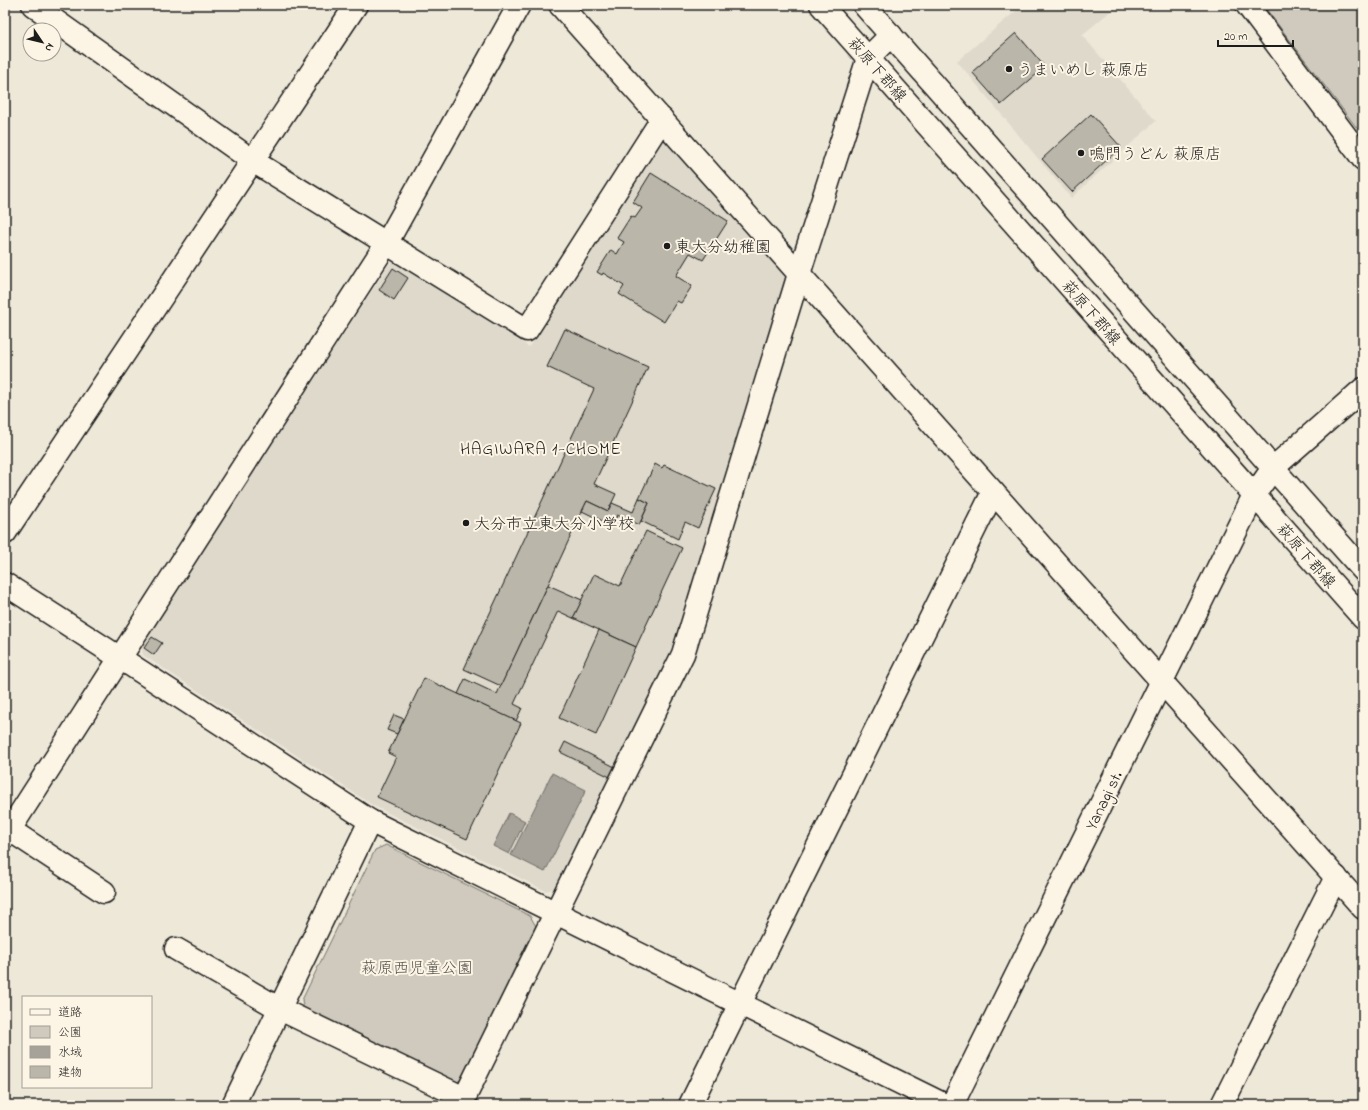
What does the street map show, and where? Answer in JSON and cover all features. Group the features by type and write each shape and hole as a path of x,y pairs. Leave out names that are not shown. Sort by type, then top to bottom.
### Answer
{"street":[{"path":"33,5 253,161 527,330 662,119"},
{"path":"5,533 356,5"},
{"path":"104,892 7,833 386,244 519,5"},
{"path":"560,5 1363,908"},
{"name":"萩原下郡線","path":"821,5 1363,618"},
{"name":"萩原下郡線","path":"864,5 1363,570"},
{"path":"1248,5 1363,159"},
{"path":"176,949 280,1009 463,1102 683,654 799,274 868,58 891,35"},
{"name":"Yanagi st.","path":"952,1105 1254,495 1273,468 1363,389"},
{"path":"690,1105 993,492"},
{"path":"5,584 370,822 945,1105"},
{"path":"233,1105 370,822"},
{"path":"1222,1105 1336,877"}],"shaded area":[{"path":"1023,5 1118,5 1082,35 1156,121 1071,198 957,61"},
{"name":"大分市立東大分小学校","path":"665,138 785,271 786,283 670,651 558,887 546,891 374,806 143,655 141,645 388,266 394,260 529,347 656,141"}],"green space":[{"path":"1263,5 1363,5 1363,136"},
{"name":"萩原西児童公園","path":"386,845 530,916 537,928 461,1080 450,1085 304,1011 302,1000 375,850"}],"water":[{"path":"552,773 586,790 545,872 511,855"},
{"path":"509,813 525,821 509,854 493,846"}],"building":[{"name":"うまいめし 萩原店","path":"1016,33 1045,67 1001,105 972,72"},
{"name":"鳴門うどん 萩原店","path":"1091,114 1121,147 1072,192 1042,159"},
{"name":"東大分幼稚園","path":"651,173 728,221 703,260 690,253 676,276 692,286 681,303 677,301 664,322 619,294 624,286 603,273 602,275 597,272 611,250 617,254 624,242 617,238 631,216 635,218 642,208 633,202"},
{"path":"393,268 408,278 394,300 379,290"},
{"path":"565,329 648,367 594,484 616,494 608,511 587,501 501,686 464,669 594,389 547,367"},
{"path":"655,464 662,468 664,465 716,489 698,528 685,522 678,539 641,521 649,503 639,498"},
{"path":"639,498 649,503 639,525 617,515 613,526 582,511 587,501 608,511 612,503 633,512"},
{"path":"646,531 682,548 636,647 573,618 594,574 620,586"},
{"path":"548,585 582,600 573,618 558,611 514,704 522,708 516,721 458,694 465,679 497,694"},
{"path":"599,630 636,647 596,735 559,718"},
{"path":"152,637 162,643 154,655 144,648"},
{"path":"424,678 521,723 467,839 377,797 396,757 388,753"},
{"path":"394,715 404,719 397,734 387,730"},
{"path":"565,742 615,767 610,777 560,752"}],"place":[{"name":"うまいめし 萩原店","path":"1009,69"},
{"name":"鳴門うどん 萩原店","path":"1081,153"},
{"name":"東大分幼稚園","path":"667,246"},
{"name":"大分市立東大分小学校","path":"466,523"}],"district":[{"name":"HAGIWARA 1-CHOME","path":"541,448"}]}
